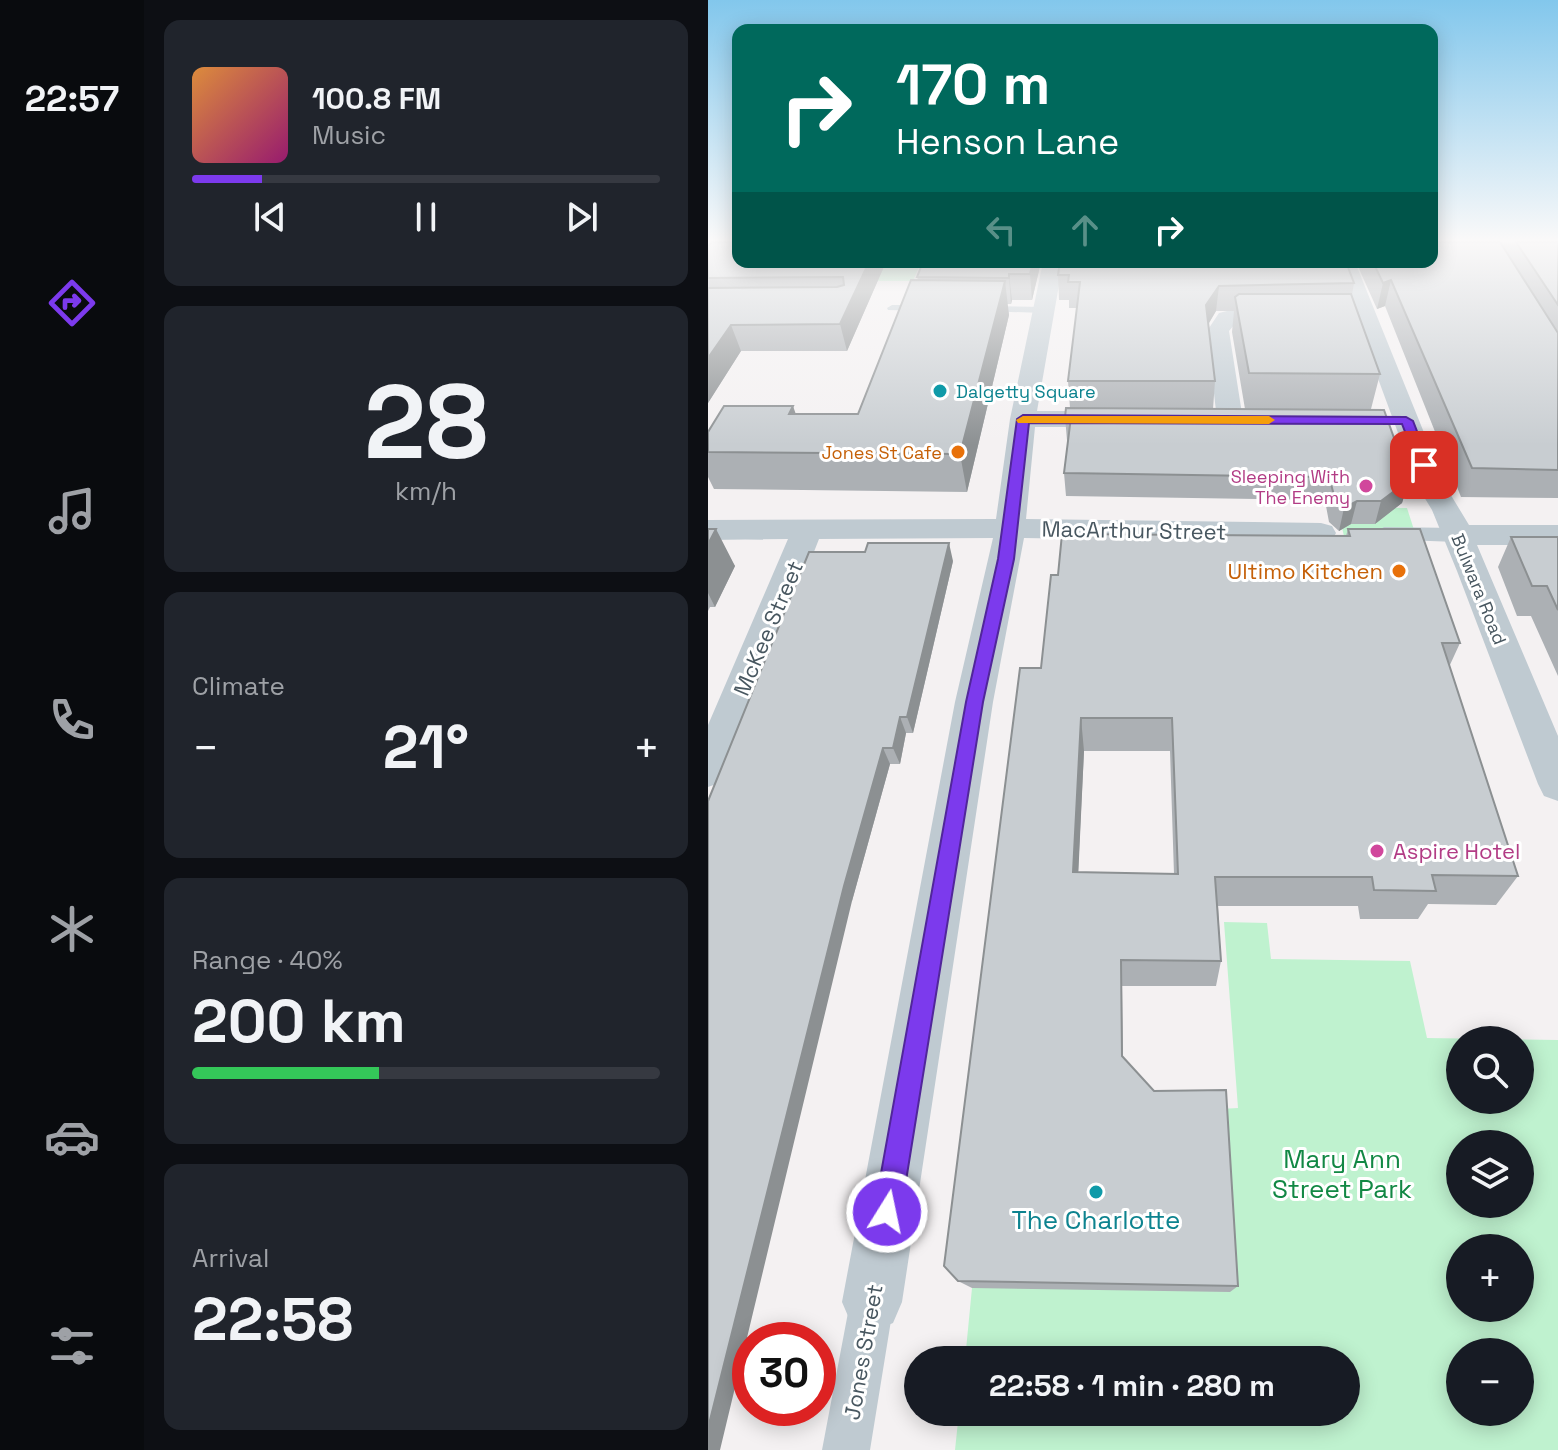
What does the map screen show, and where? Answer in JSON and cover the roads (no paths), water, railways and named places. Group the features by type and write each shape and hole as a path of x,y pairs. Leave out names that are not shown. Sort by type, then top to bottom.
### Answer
{"street":[{"name":"Jones Street","path":"846,1450 974,702 1010,528 1023,419 1044,310"},
{"name":"Bulwara Road","path":"1363,310 1432,487 1457,535 1558,784"},
{"path":"1230,420 1218,331 1227,318 1305,318"},
{"path":"1336,319 1367,319"},
{"path":"1023,419 1141,419"},
{"path":"1200,420 1259,420"},
{"path":"1375,420 1406,421"},
{"name":"MacArthur Street","path":"708,530 1010,528 1321,533"},
{"name":"McKee Street","path":"708,771 808,529"},
{"path":"1367,534 1558,535"}],"lane":[{"path":"1019,310 1044,310"}],"place":[{"name":"Dalgetty Square","path":"940,391"},
{"name":"Jones St Cafe","path":"958,452"},
{"name":"Sleeping With The Enemy","path":"1366,486"},
{"name":"Ultimo Kitchen","path":"1399,571"},
{"name":"Aspire Hotel","path":"1377,851"},
{"name":"The Charlotte","path":"1096,1192"}],"park label":[{"name":"Mary Ann Street Park","path":"1342,1174"}]}
